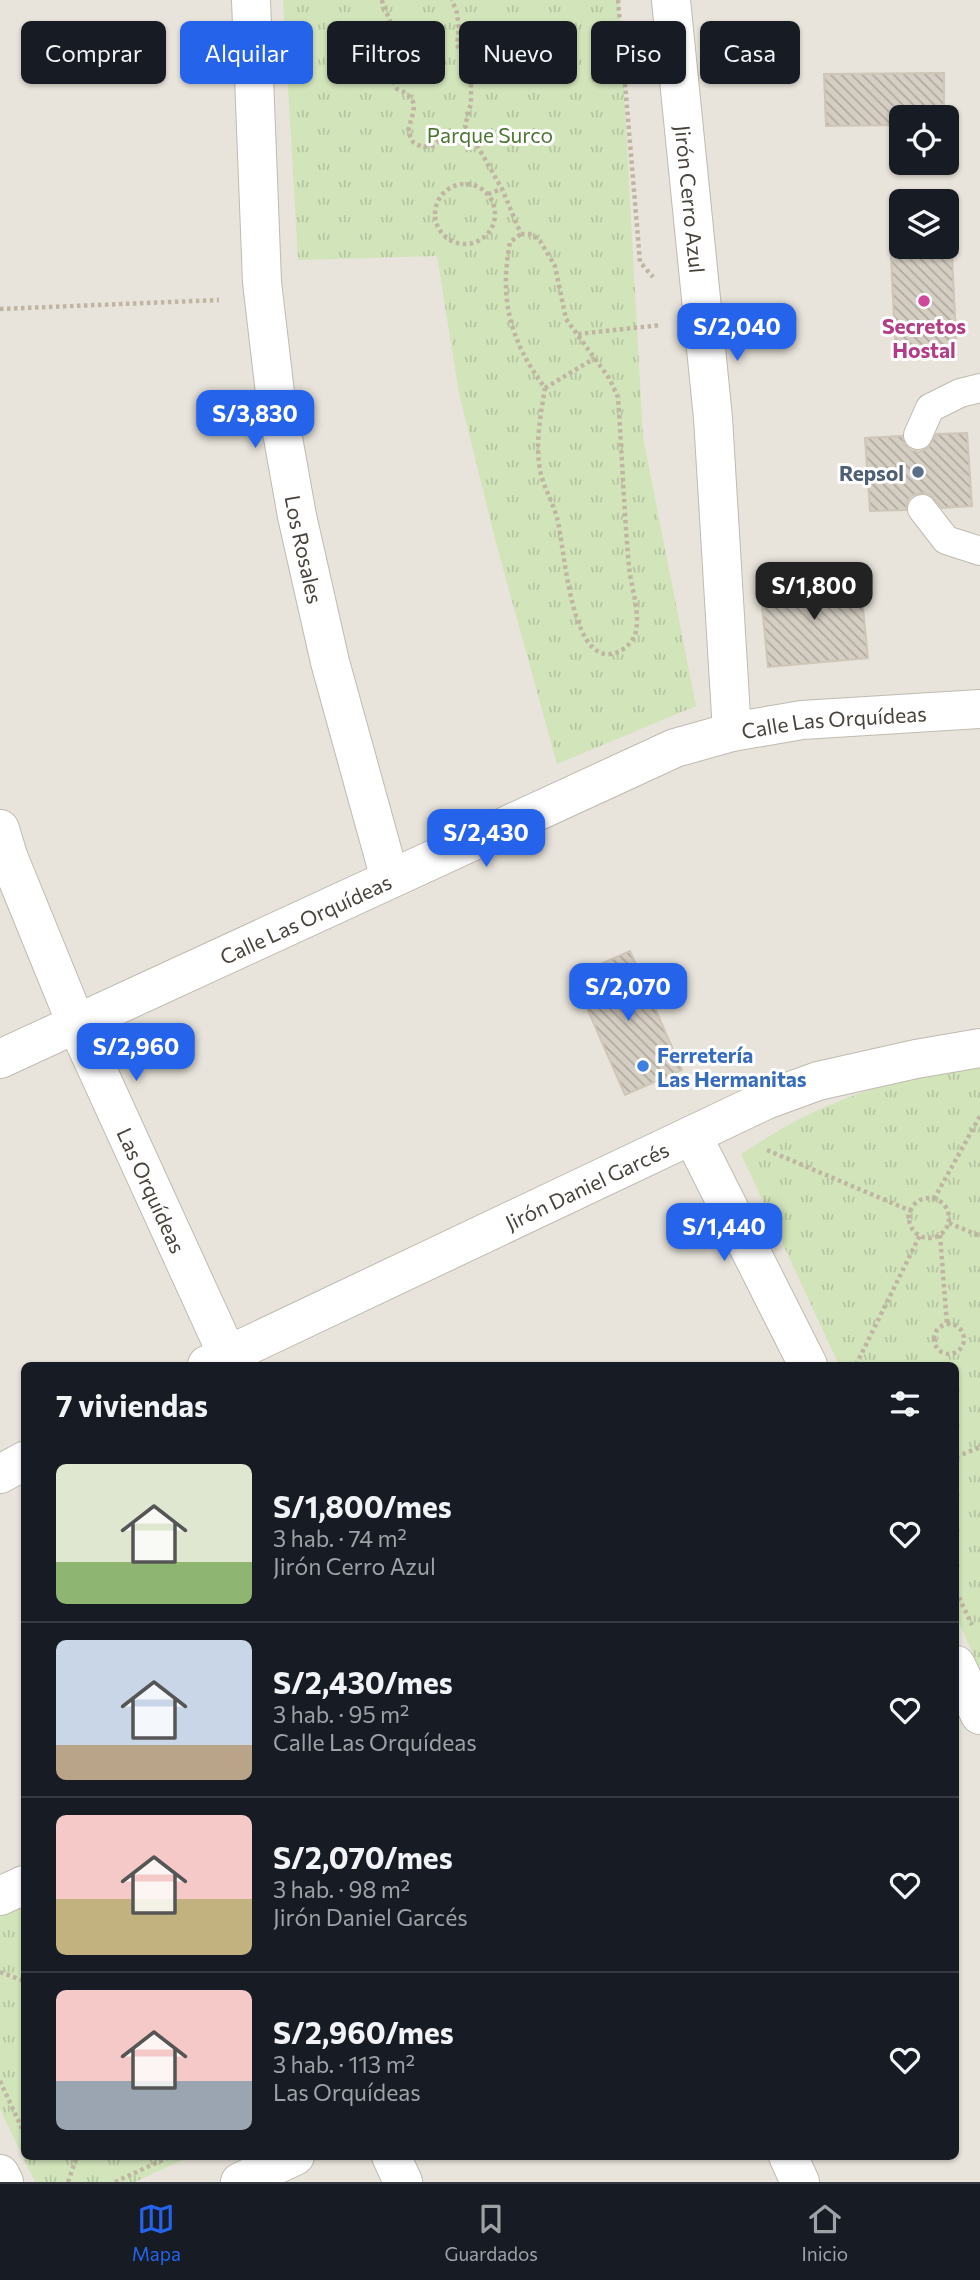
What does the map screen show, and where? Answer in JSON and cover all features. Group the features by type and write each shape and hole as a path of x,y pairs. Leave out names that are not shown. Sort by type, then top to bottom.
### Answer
{"street":[{"name":"Los Rosales","path":"251,0 264,299 275,393 297,516 330,662 390,880"},
{"name":"Jirón Cerro Azul","path":"671,0 713,418 732,732"},
{"name":"Calle Las Orquídeas","path":"0,1059 676,748 732,732 802,720 980,709"},
{"name":"Las Orquídeas","path":"0,829 8,856 76,1023 217,1360"},
{"name":"Jirón Daniel Garcés","path":"217,1360 766,1100 818,1081 980,1048"},
{"path":"692,1135 806,1362"},
{"path":"0,1474 21,1463"},
{"path":"959,1671 980,1715"},
{"path":"0,1896 21,1886"},
{"path":"240,2182 287,2160"},
{"path":"393,2160 403,2182"},
{"path":"790,2160 800,2182"},
{"path":"0,2174 4,2182"}],"lane":[{"path":"918,435 930,408 960,393 980,388"},
{"path":"922,509 946,540 980,551"}],"path":[{"path":"382,0 392,28 386,46 388,65 397,89 407,93 413,102 415,112 408,132 413,142 422,147 432,146 446,135 470,132"},
{"path":"452,0 458,21 457,45 466,61 471,80 471,103 465,126 502,190 521,234"},
{"path":"618,0 640,262 655,281"},
{"path":"464,184 477,186 488,194 495,213 490,233 479,241 466,245 453,242 443,234 436,222 435,209 440,196 451,188 464,184"},
{"path":"488,194 502,190"},
{"path":"521,234 532,234 540,241 555,266 566,319 578,334 609,378 618,397 629,569 637,620 636,633 629,645 618,652 597,650 587,643 582,634 567,583 557,517 546,492 539,465 538,441 545,388 517,342 508,314 505,290 510,242 521,234"},
{"path":"0,309 264,299"},
{"path":"578,334 703,321"},
{"path":"545,388 595,358"},
{"path":"934,1199 980,1116"},
{"path":"758,1154 778,1143"},
{"path":"766,1149 911,1211"},
{"path":"923,1199 934,1199 943,1204 949,1223 944,1232 925,1238 915,1233 910,1224 911,1211 914,1205 923,1199"},
{"path":"949,1223 980,1236"},
{"path":"940,1234 947,1325"},
{"path":"857,1362 920,1235"},
{"path":"947,1325 957,1326 963,1332 964,1342 960,1350 952,1354 942,1353 935,1346 934,1336 939,1329 947,1325"},
{"path":"959,1456 980,1447"},
{"path":"959,1597 974,1629"},
{"path":"0,1972 21,1980"},
{"path":"0,2081 21,2126"},
{"path":"68,2182 76,2160"},
{"path":"115,2182 162,2160"}],"shaded area":[{"path":"0,0 980,0 980,2182 0,2182"}],"green space":[{"name":"Parque Surco","path":"283,0 619,0 620,21 591,21 591,84 624,84 643,437 696,706 557,764 496,543 459,393 437,256 298,260 288,84 313,84 313,21 284,21"},
{"path":"980,1063 980,1669 959,1624 959,1362 838,1362 741,1154 792,1123 844,1099 901,1080"},
{"path":"21,1906 21,2153 0,2109 0,1917"},
{"path":"24,2160 182,2160 135,2182 35,2182"}],"building":[{"path":"944,73 944,105 889,105 889,125 826,126 824,74"},
{"name":"Secretos Hostal","path":"891,259 952,259 957,355 896,358"},
{"name":"Repsol","path":"967,433 972,506 942,508 929,494 920,493 911,496 906,510 870,511 865,438 902,436 905,445 919,452 928,448 936,434"},
{"path":"860,578 868,658 768,667 760,586"},
{"path":"630,951 682,1070 625,1095 573,976"}],"place":[{"name":"Secretos Hostal","path":"924,301"},
{"name":"Repsol","path":"918,472"},
{"name":"Ferretería Las Hermanitas","path":"643,1066"}]}
